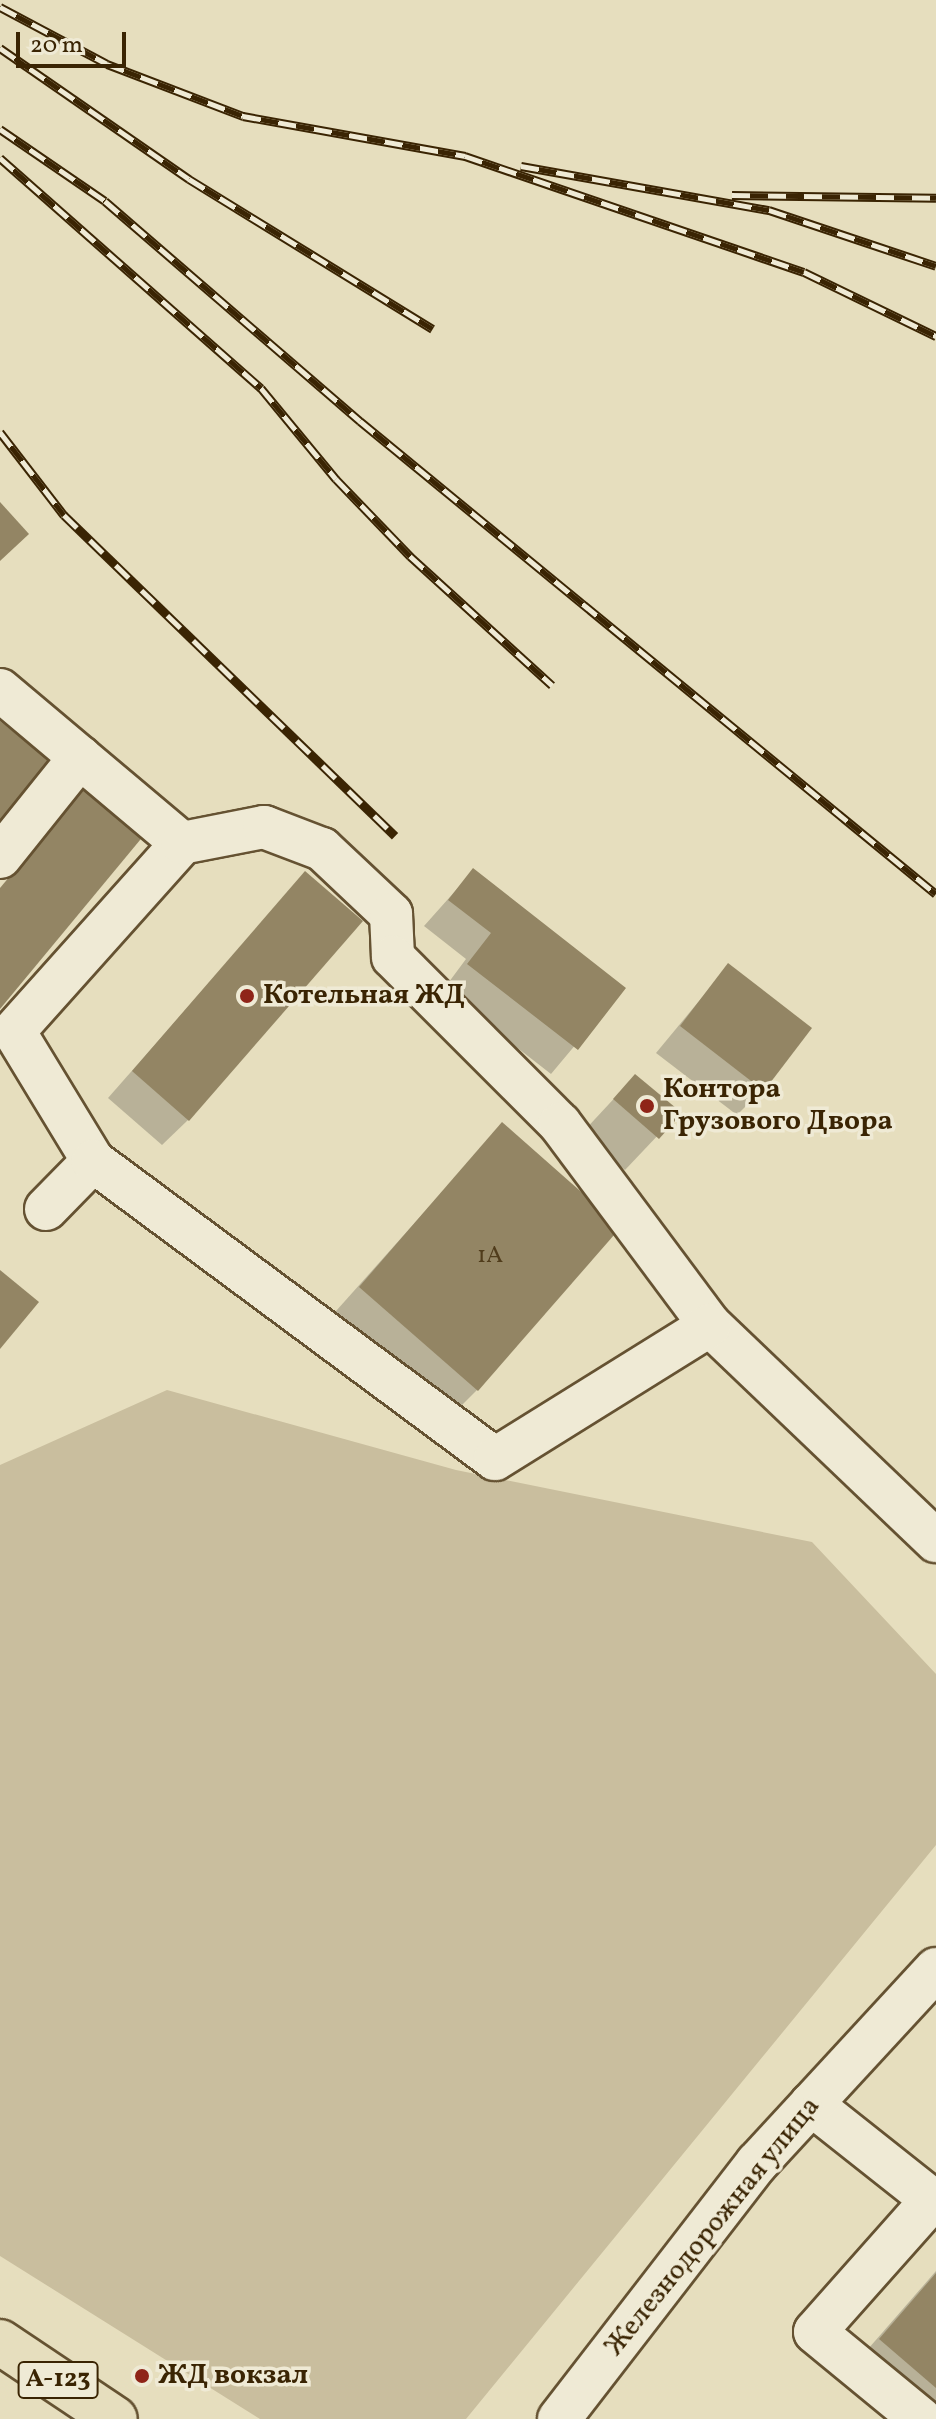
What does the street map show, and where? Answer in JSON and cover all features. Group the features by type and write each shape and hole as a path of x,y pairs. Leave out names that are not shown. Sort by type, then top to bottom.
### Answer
{"main road":[{"name":"А-123","path":"0,2342 115,2419"}],"street":[{"path":"0,690 182,843"},
{"path":"0,857 80,757"},
{"path":"710,1325 495,1459 93,1161 7,1035 182,843 264,827 322,849 391,914 393,957 560,1124 710,1325 936,1541"},
{"path":"46,1209 93,1161"},
{"name":"Железнодорожная улица","path":"559,2419 757,2163 936,1969"},
{"path":"811,2104 934,2198 815,2332 921,2419"}],"shaded area":[{"path":"167,1390 456,1470 812,1542 936,1674 936,1845 466,2419 260,2419 0,2256 0,1465"}],"building":[{"path":"0,502 29,534 0,561"},
{"path":"0,721 51,762 0,825"},
{"path":"86,785 145,834 0,1009 0,888"},
{"path":"473,868 626,988 578,1050 467,964 491,933 448,900"},
{"name":"Котельная ЖД","path":"305,871 363,921 189,1121 132,1071"},
{"path":"728,963 812,1028 764,1091 680,1026"},
{"name":"Контора Грузового Двора","path":"635,1074 682,1113 659,1139 613,1099"},
{"path":"502,1122 621,1227 478,1391 359,1287"},
{"path":"0,1270 39,1302 0,1349"},
{"path":"936,2273 936,2388 879,2339"}],"railway":[{"path":"0,7 107,64 243,116 465,156 804,272 936,336"},
{"path":"0,48 189,179 433,329"},
{"path":"0,129 105,201 360,421 936,894"},
{"path":"0,158 261,388 336,479 410,556 552,685"},
{"path":"521,166 769,210 936,266"},
{"path":"732,195 936,198"},
{"path":"0,432 64,515 395,836"}],"place":[{"name":"Котельная ЖД","path":"247,996"},
{"name":"Контора Грузового Двора","path":"647,1106"},
{"name":"ЖД вокзал","path":"142,2376"}]}
